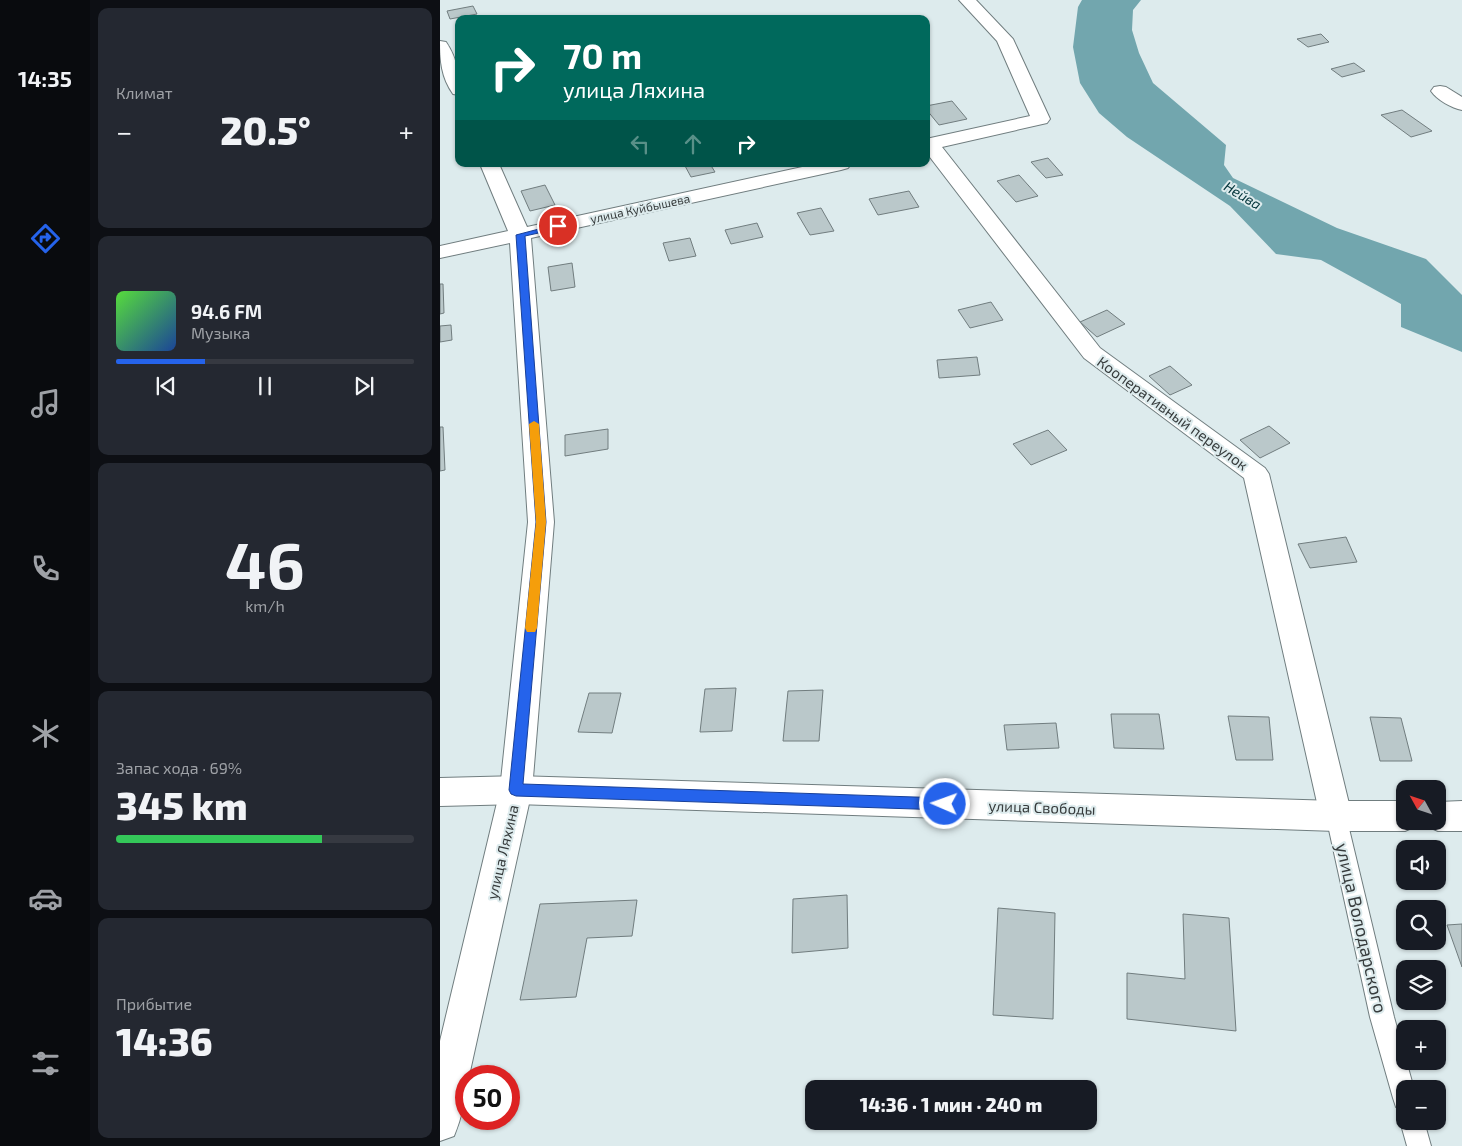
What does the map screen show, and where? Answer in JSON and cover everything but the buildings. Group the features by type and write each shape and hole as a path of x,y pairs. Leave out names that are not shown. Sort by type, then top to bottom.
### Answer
{"street":[{"path":"930,144 1041,119 1005,39 967,0"},
{"path":"440,46 455,81"},
{"path":"1440,91 1462,105"},
{"name":"Кооперативный переулок","path":"930,147 1092,353 1256,474 1336,816"},
{"name":"улица Ляхина","path":"440,1122 516,790 541,522 520,235 491,167"},
{"name":"улица Куйбышева","path":"440,252 827,167"},
{"name":"улица Свободы","path":"440,792 516,790 1336,816 1396,816"},
{"path":"1446,816 1462,816"}],"lane":[{"name":"улица Володарского","path":"1336,816 1382,1017 1400,1080"},
{"path":"1415,1130 1419,1146"}],"water":[{"name":"Нейва","path":"1082,0 1141,0 1133,10 1132,30 1139,53 1153,83 1226,145 1224,165 1233,178 1337,228 1426,259 1462,295 1462,352 1401,327 1401,304 1321,260 1276,254 1230,206 1127,137 1099,113 1080,83 1073,47 1078,7"}],"slow traffic":[{"path":"531,628 541,522 534,424"}],"route":[{"path":"558,226 520,235 541,522 516,790 945,804"}]}
